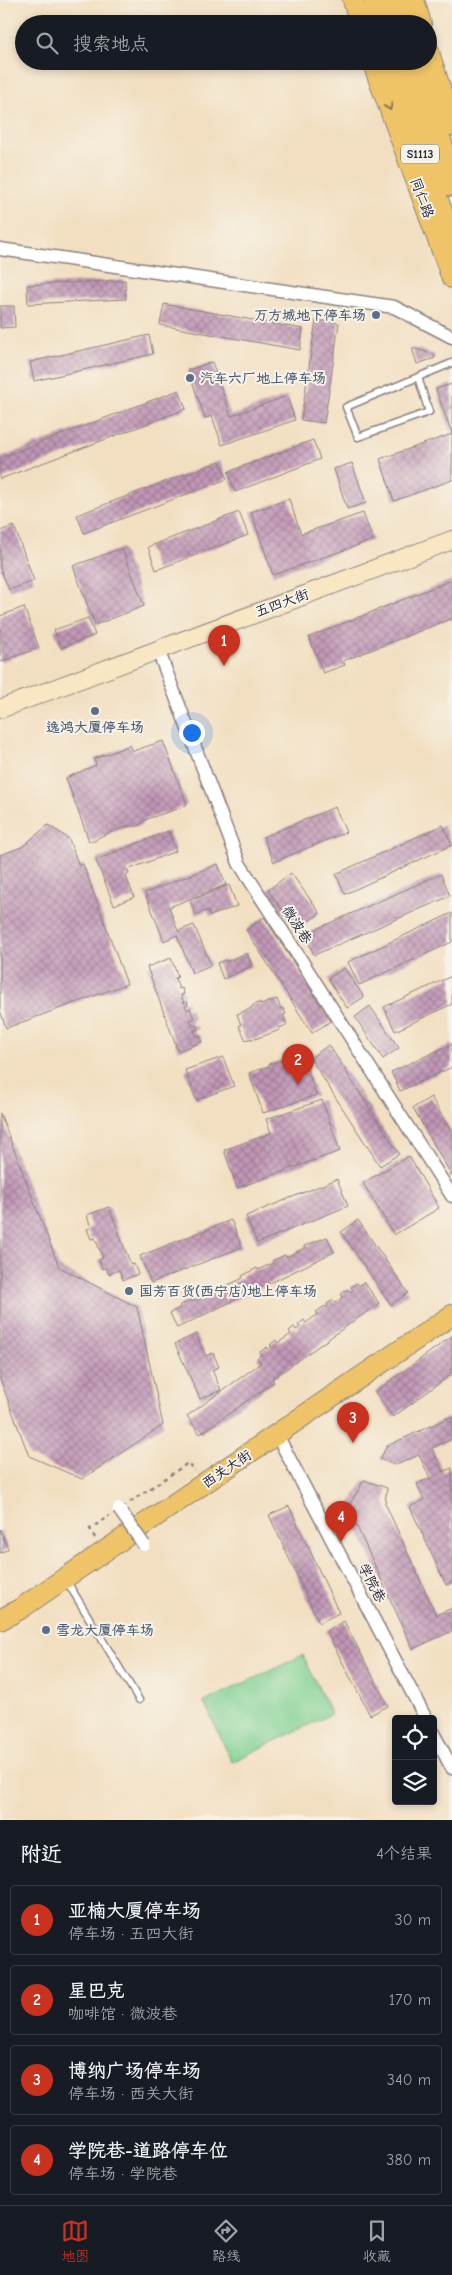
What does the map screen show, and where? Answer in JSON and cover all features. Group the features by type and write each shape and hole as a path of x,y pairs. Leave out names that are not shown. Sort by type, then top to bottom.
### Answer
{"highway":[{"path":"376,0 380,15"},
{"path":"398,0 402,15"},
{"name":"S1113","path":"396,70 425,170 452,244"},
{"name":"S1113","path":"418,70 452,184"}],"main road":[{"path":"353,0 357,15"},
{"path":"414,0 418,15"},
{"name":"同仁路","path":"375,70 452,278"},
{"path":"435,70 452,126"},
{"name":"五四大街","path":"0,709 452,540"},
{"name":"西关大街","path":"0,1620 20,1609 104,1553 452,1315"}],"street":[{"path":"0,249 394,307 452,337"},
{"name":"微波巷","path":"158,650 239,863 452,1196"},
{"name":"学院巷","path":"277,1435 424,1715"},
{"path":"120,1509 144,1545"},
{"path":"437,1740 452,1768"}],"lane":[{"path":"418,377 429,412 358,437 346,407 418,377 452,363"},
{"path":"66,1578 139,1700"}],"path":[{"path":"104,1553 90,1529 188,1463 206,1484"}],"green space":[{"path":"303,1655 331,1714 232,1762 204,1702"}],"building":[{"path":"125,280 126,299 28,304 27,285"},
{"path":"164,304 303,329 300,350 160,325"},
{"path":"0,306 14,306 15,327 0,328"},
{"path":"316,320 339,323 324,423 301,420"},
{"path":"149,335 153,354 34,381 30,362"},
{"path":"412,348 434,354 435,358 417,364"},
{"path":"212,362 231,416 287,396 295,420 222,445 212,416 205,418 188,370"},
{"path":"452,384 452,434 436,389"},
{"path":"179,390 186,409 0,479 0,458"},
{"path":"452,434 452,480 394,501 380,459"},
{"path":"313,440 320,459 235,492 228,472"},
{"path":"220,461 227,479 84,533 77,515"},
{"path":"352,463 366,503 347,509 334,469"},
{"path":"289,499 301,534 363,513 373,540 273,575 251,512"},
{"path":"239,512 248,535 156,570 148,547"},
{"path":"14,526 34,581 9,590 0,568 0,531"},
{"path":"122,548 144,606 95,625 73,566"},
{"path":"452,580 452,620 450,619 343,661 345,665 323,673 309,637"},
{"path":"24,607 39,648 0,662 0,616"},
{"path":"88,618 95,635 61,648 54,630"},
{"path":"163,741 187,804 147,819 139,826 128,826 99,837 95,841 89,841 66,778 96,765 94,759 130,745 133,751"},
{"path":"335,807 346,832 274,862 263,837"},
{"path":"48,825 69,839 79,866 83,864 127,984 6,1028 0,1010 0,855 22,847"},
{"path":"443,825 452,845 345,894 336,874"},
{"path":"168,831 176,851 127,870 129,874 126,876 134,897 114,905 96,860"},
{"path":"218,864 226,885 169,907 178,931 194,925 211,965 192,973 177,935 164,941 145,893"},
{"path":"291,873 320,913 296,930 268,890"},
{"path":"441,874 450,896 314,955 305,934"},
{"path":"229,885 237,906 210,916 208,910 196,915 190,901"},
{"path":"452,913 452,942 359,985 348,962"},
{"path":"264,917 331,1021 312,1033 246,930"},
{"path":"247,953 252,966 223,979 217,963 225,960 226,962"},
{"path":"171,958 178,977 175,978 179,989 182,988 184,994 181,995 184,1003 187,1001 188,1005 185,1006 187,1010 190,1008 194,1019 190,1020 193,1026 196,1025 198,1029 194,1030 196,1036 200,1035 202,1042 178,1051 147,967"},
{"path":"344,968 364,997 347,1008 328,979"},
{"path":"452,976 452,1004 395,1031 384,1007"},
{"path":"277,999 281,1009 283,1008 286,1014 283,1015 287,1025 279,1028 280,1030 252,1040 252,1038 246,1040 239,1026 241,1025 237,1014 252,1008 252,1006 260,1002 261,1005"},
{"path":"370,1006 399,1048 383,1059 355,1017"},
{"path":"452,1044 452,1067 400,1091 391,1072"},
{"path":"329,1045 399,1154 380,1166 310,1058"},
{"path":"302,1054 316,1095 263,1113 249,1073 269,1066 269,1064"},
{"path":"223,1057 234,1086 196,1100 185,1070"},
{"path":"431,1097 452,1133 452,1176 413,1108"},
{"path":"322,1100 340,1151 237,1188 224,1150 271,1133 266,1119"},
{"path":"0,1113 59,1267 137,1307 163,1425 82,1479 29,1456 0,1379"},
{"path":"409,1156 439,1208 394,1235 363,1183"},
{"path":"337,1179 348,1206 257,1243 246,1216"},
{"path":"109,1207 131,1265 134,1264 138,1274 123,1280 119,1270 109,1274 106,1268 102,1269 99,1260 103,1258 95,1238 91,1239 87,1229 91,1228 87,1215"},
{"path":"231,1220 242,1247 151,1283 140,1256"},
{"path":"358,1220 408,1293 391,1305 341,1232"},
{"path":"327,1237 334,1252 177,1328 170,1313 180,1308 179,1306 191,1300 192,1302 212,1292 211,1290 223,1285 224,1287 243,1278 242,1276 257,1268 258,1270 273,1263 272,1261 285,1255 286,1257 305,1248 304,1246"},
{"path":"364,1282 379,1303 272,1379 274,1382 200,1434 187,1416 261,1363 257,1358 262,1354 260,1352 267,1347 268,1350 272,1347 270,1345 276,1340 278,1343 291,1334 289,1331 294,1327 296,1330 300,1327 298,1325 304,1320 306,1323 318,1314 316,1312 325,1306 327,1308 327,1304 333,1300 335,1303 343,1297 341,1294 348,1289 350,1292 353,1290 351,1287 357,1283 359,1286"},
{"path":"196,1334 206,1356 213,1353 219,1367 212,1370 221,1390 200,1399 175,1344"},
{"path":"452,1336 452,1368 450,1369 452,1374 393,1417 375,1392"},
{"path":"452,1416 452,1439 432,1448 443,1472 452,1468 452,1582 446,1585 410,1507 424,1500 417,1484 430,1478 419,1455 396,1465 380,1459 387,1446"},
{"path":"364,1480 387,1488 385,1503 436,1615 452,1608 452,1631 413,1649 348,1507"},
{"path":"289,1506 339,1613 319,1623 269,1515"},
{"path":"0,1529 8,1549 0,1553"},
{"path":"344,1621 388,1706 370,1715 326,1631"}],"place":[{"name":"万方城地下停车场","path":"376,315"},
{"name":"汽车六厂地上停车场","path":"190,378"},
{"name":"亚楠大厦停车场","path":"224,666"},
{"name":"逸鸿大厦停车场","path":"95,711"},
{"name":"星巴克","path":"298,1085"},
{"name":"国芳百货(西宁店)地上停车场","path":"129,1291"},
{"name":"博纳广场停车场","path":"353,1443"},
{"name":"学院巷-道路停车位","path":"341,1542"},
{"name":"雪龙大厦停车场","path":"46,1630"}]}
